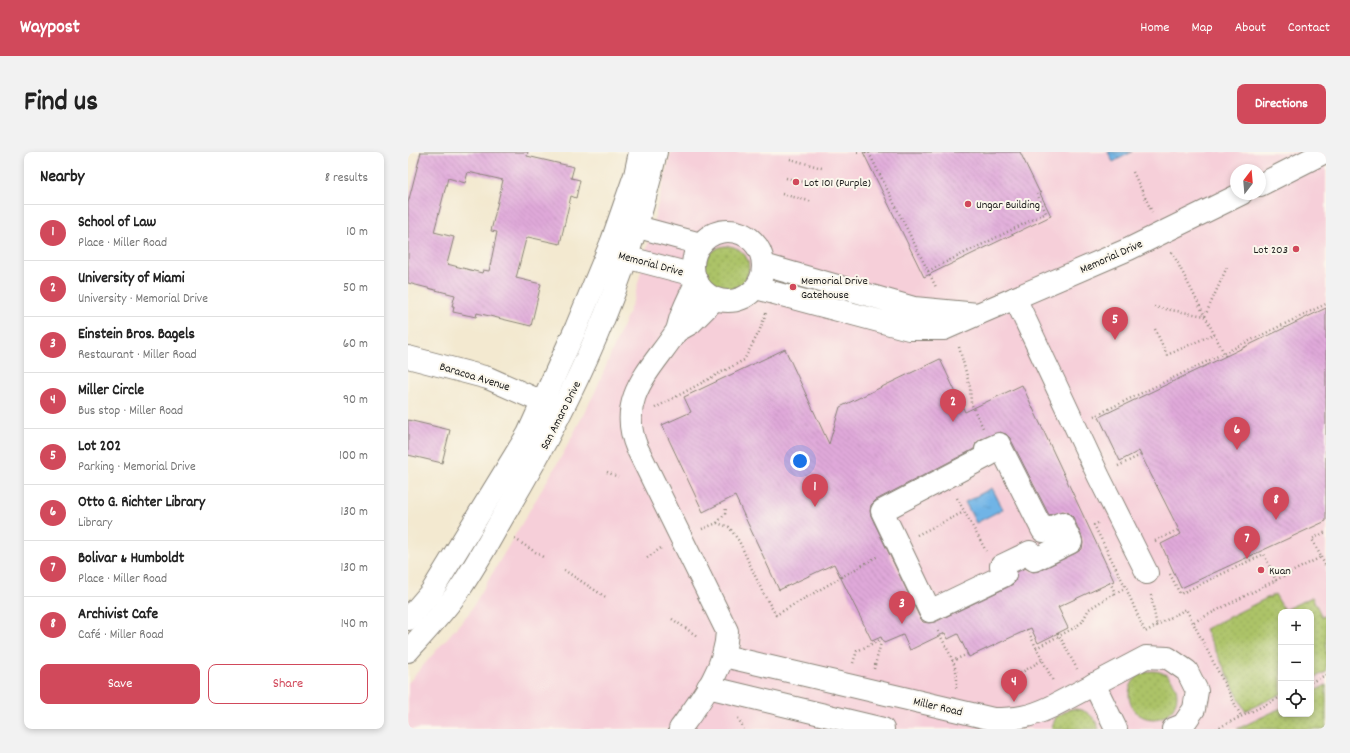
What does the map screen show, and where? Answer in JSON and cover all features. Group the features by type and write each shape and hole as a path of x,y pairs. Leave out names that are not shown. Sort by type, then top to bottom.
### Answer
{"street":[{"name":"San Amaro Drive","path":"408,651 456,595 527,476 563,411 581,373 628,224 656,152"},
{"path":"1266,182 1326,152"},
{"name":"San Amaro Drive","path":"628,224 635,156"},
{"name":"Memorial Drive","path":"756,288 909,329 944,329 1128,249 1230,199"},
{"path":"628,224 701,244"},
{"path":"730,231 740,233 750,238 757,245 762,254 764,265 763,275 752,293 741,299 730,301 716,299 707,294 699,286 693,264 695,254 701,244 709,237 719,232 730,231"},
{"name":"San Amaro Drive","path":"408,619 420,606 445,571 514,460 618,255"},
{"name":"Memorial Drive","path":"618,255 696,278"},
{"path":"764,265 914,308 978,314"},
{"path":"677,331 681,316 696,278"},
{"path":"1015,298 1148,575"},
{"path":"680,729 708,687 724,656 727,631 724,622 637,448 631,428 632,407 637,389 659,354 677,331 691,322 716,299"},
{"name":"Baracoa Avenue","path":"408,357 488,378 563,411"},
{"path":"999,444 1043,531 1062,523 1071,542 1034,560 1030,552 1006,563 1001,566 1005,575 930,611 899,544 882,511 989,455 986,450 999,444"},
{"name":"Miller Road","path":"724,656 993,719 1016,719 1035,714 1146,657 1168,658 1187,671 1197,691 1194,709 1182,725 1173,729"},
{"path":"1094,684 1116,729"},
{"path":"708,687 869,727"}],"path":[{"path":"865,152 870,152 948,310"},
{"path":"790,159 822,168"},
{"path":"1133,172 1154,216"},
{"path":"786,178 818,185"},
{"path":"928,271 1046,213 1038,194 1044,191"},
{"path":"782,194 813,202"},
{"path":"1171,250 1226,357"},
{"path":"1205,316 1227,266"},
{"path":"1098,423 1094,416 1326,304"},
{"path":"649,411 744,360 759,332 769,305"},
{"path":"1154,307 1205,316"},
{"path":"1155,329 1167,355 1214,334"},
{"path":"959,347 970,387 971,403 985,430"},
{"path":"1115,459 1118,466 1141,455"},
{"path":"607,472 618,477"},
{"path":"946,478 1000,578"},
{"path":"700,530 717,523 725,514 726,508"},
{"path":"899,544 964,512"},
{"path":"717,523 729,527 739,541 763,593 776,615 880,555"},
{"path":"1094,525 1126,588"},
{"path":"1158,548 1154,542 1178,530"},
{"path":"1092,535 1097,532"},
{"path":"1326,532 1312,538 1326,567"},
{"path":"513,537 543,557"},
{"path":"646,558 661,548"},
{"path":"1036,648 1082,622 1090,609 1116,593 1148,575 1167,568 1180,594 1264,554 1276,581"},
{"path":"1194,622 1321,557"},
{"path":"564,570 607,598"},
{"path":"1148,575 1157,627"},
{"path":"1110,582 1116,593"},
{"path":"672,619 697,636"},
{"path":"936,626 952,661 958,680 956,688"},
{"path":"1027,630 1054,683"},
{"path":"1059,634 1077,670"},
{"path":"854,663 857,651 882,639 874,669"},
{"path":"952,661 968,654"},
{"path":"1014,696 1006,682 1042,660"},
{"path":"1313,681 1326,675"},
{"path":"1216,729 1278,698"},
{"path":"735,712 744,729"}],"shaded area":[{"path":"671,152 1326,152 1326,729 408,729 408,683 469,613 564,452 595,392 634,299"}],"green space":[{"path":"727,246 739,250 745,256 749,268 745,280 739,286 727,290 715,286 709,280 705,268 709,256 715,250"},
{"path":"1275,594 1283,609 1278,609 1278,695 1245,711 1205,629"},
{"path":"1312,597 1322,617 1326,615 1326,672 1314,678 1314,609 1286,609"},
{"path":"1148,671 1158,671 1170,678 1177,690 1177,700 1170,712 1158,719 1148,719 1140,715 1133,708 1129,700 1129,690 1133,682 1140,675"},
{"path":"1326,685 1326,729 1237,729 1278,709 1278,717 1314,717 1314,691"},
{"path":"1070,709 1088,713 1092,716 1099,729 1051,729 1056,717"}],"water":[{"path":"1108,152 1132,152 1113,162"},
{"path":"992,488 1003,509 976,523 965,502"}],"building":[{"path":"421,152 528,152 527,156 574,167 571,178 580,180 576,198 571,196 560,244 528,237 526,239 516,278 541,284 531,326 477,313 476,317 453,312 454,306 452,306 455,295 408,283 408,203","holes":["468,172 503,180 491,231 497,232 489,271 483,270 482,273 447,264 454,237 434,232 448,178 465,183"]},
{"name":"Ungar Building","path":"863,152 1020,152 1051,216 924,277"},
{"path":"1326,308 1326,521 1181,588 1161,544 1181,534 1139,451 1120,461 1099,417"},
{"path":"785,349 829,444 840,407 940,359 965,412 1022,385 1114,581 1058,607 1068,628 1038,643 1031,628 969,657 958,634 948,639 945,633 910,650 903,635 884,643 881,637 872,641 834,564 779,590 735,496 703,512 662,425 691,412 684,397","holes":["1000,432 1006,434 1010,438 1049,515 1063,511 1069,513 1073,517 1082,537 1082,549 1039,571 1033,572 1025,568 1017,572 1015,582 1010,586 935,622 923,622 871,516 871,505 876,500 974,449 976,443 981,439"]},
{"path":"408,420 450,430 442,463 408,455"}],"place":[{"name":"Lot 101 (Purple)","path":"796,182"},
{"name":"Ungar Building","path":"968,204"},
{"name":"Lot 203","path":"1296,249"},
{"name":"Memorial Drive Gatehouse","path":"793,287"},
{"name":"Lot 202","path":"1115,340"},
{"name":"University of Miami","path":"953,422"},
{"name":"Otto G. Richter Library","path":"1237,450"},
{"name":"School of Law","path":"815,507"},
{"name":"Archivist Cafe","path":"1276,520"},
{"name":"Bolivar & Humboldt","path":"1247,559"},
{"name":"Kuan","path":"1261,570"},
{"name":"Einstein Bros. Bagels","path":"902,624"},
{"name":"Miller Circle","path":"1014,702"}]}
